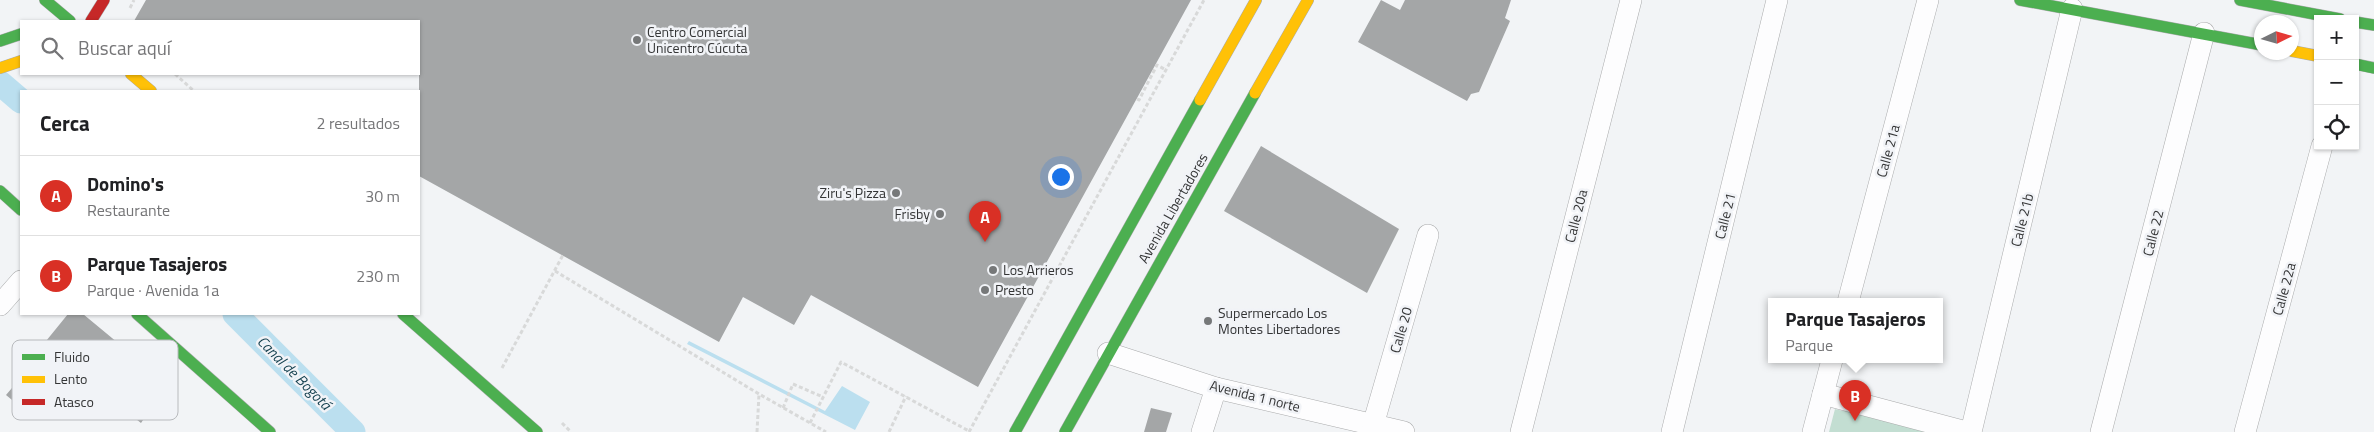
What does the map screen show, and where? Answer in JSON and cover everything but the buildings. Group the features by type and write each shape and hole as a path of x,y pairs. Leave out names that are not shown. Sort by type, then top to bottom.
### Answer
{"main road":[{"path":"45,0 65,20"},
{"path":"92,20 104,0"},
{"name":"Avenida Libertadores","path":"1016,432 1256,0"},
{"name":"Avenida Libertadores","path":"1065,432 1308,0"},
{"path":"2020,0 2254,42"},
{"path":"2240,0 2319,15"},
{"path":"67,20 74,6"},
{"path":"2359,23 2374,25"},
{"path":"0,41 20,34"},
{"path":"2299,52 2314,55"},
{"path":"0,68 20,60"},
{"path":"2359,65 2374,68"},
{"path":"132,75 150,90"},
{"path":"138,315 166,340"},
{"path":"404,315 537,432"},
{"path":"178,350 270,432"}],"street":[{"name":"Calle 20a","path":"1521,432 1631,0"},
{"name":"Calle 21","path":"1672,432 1777,0"},
{"name":"Calle 21a","path":"1849,298 1928,0"},
{"name":"Calle 21b","path":"1971,432 2072,9"},
{"name":"Calle 22","path":"2101,432 2204,33"},
{"name":"Calle 22a","path":"2245,432 2321,150"},
{"name":"Calle 20","path":"1373,425 1428,235"},
{"path":"0,305 20,282"},
{"name":"Avenida 1 norte","path":"1108,353 1216,388 1404,432"},
{"path":"1813,432 1831,363"},
{"path":"1202,432 1216,388"},
{"path":"1823,394 1966,432"}],"path":[{"path":"810,423 841,362 969,431 1204,0"},
{"path":"1147,104 1138,99 1157,65 1166,70"},
{"path":"176,75 193,90"},
{"path":"502,368 563,255"},
{"path":"555,271 826,432"},
{"path":"783,408 793,384 823,397"},
{"path":"757,432 760,394"},
{"path":"889,432 906,396"}],"green space":[{"path":"1844,407 1936,432 1829,432 1835,409 1843,411"}],"water":[{"path":"689,341 825,411 842,386 870,402 855,430 687,344"}],"waterway":[{"name":"Canal de Bogotá","path":"0,83 20,100"},
{"name":"Canal de Bogotá","path":"236,315 353,432"}],"traffic: fast":[{"path":"45,0 69,20"},
{"path":"2020,0 2254,44"},
{"path":"2240,0 2319,15"},
{"path":"2359,23 2374,25"},
{"path":"0,41 20,34"},
{"path":"2359,65 2374,68"},
{"path":"1065,432 1255,93"},
{"path":"1015,432 1200,100"},
{"path":"0,191 20,209"},
{"path":"138,315 166,340"},
{"path":"404,315 537,432"},
{"path":"178,350 270,432"}],"traffic: slow":[{"path":"1200,100 1256,0"},
{"path":"1255,93 1308,0"},
{"path":"2299,52 2314,55"},
{"path":"0,68 20,61"},
{"path":"132,75 150,90"}],"traffic: jam":[{"path":"92,20 104,0"}],"place":[{"name":"Centro Comercial Unicentro Cúcuta","path":"637,40"},
{"name":"Ziru's Pizza","path":"896,193"},
{"name":"Frisby","path":"940,214"},
{"name":"Domino's","path":"985,242"},
{"name":"Los Arrieros","path":"993,270"},
{"name":"Presto","path":"985,290"},
{"name":"Supermercado Los Montes Libertadores","path":"1208,321"},
{"name":"Parque Tasajeros","path":"1855,421"}]}
